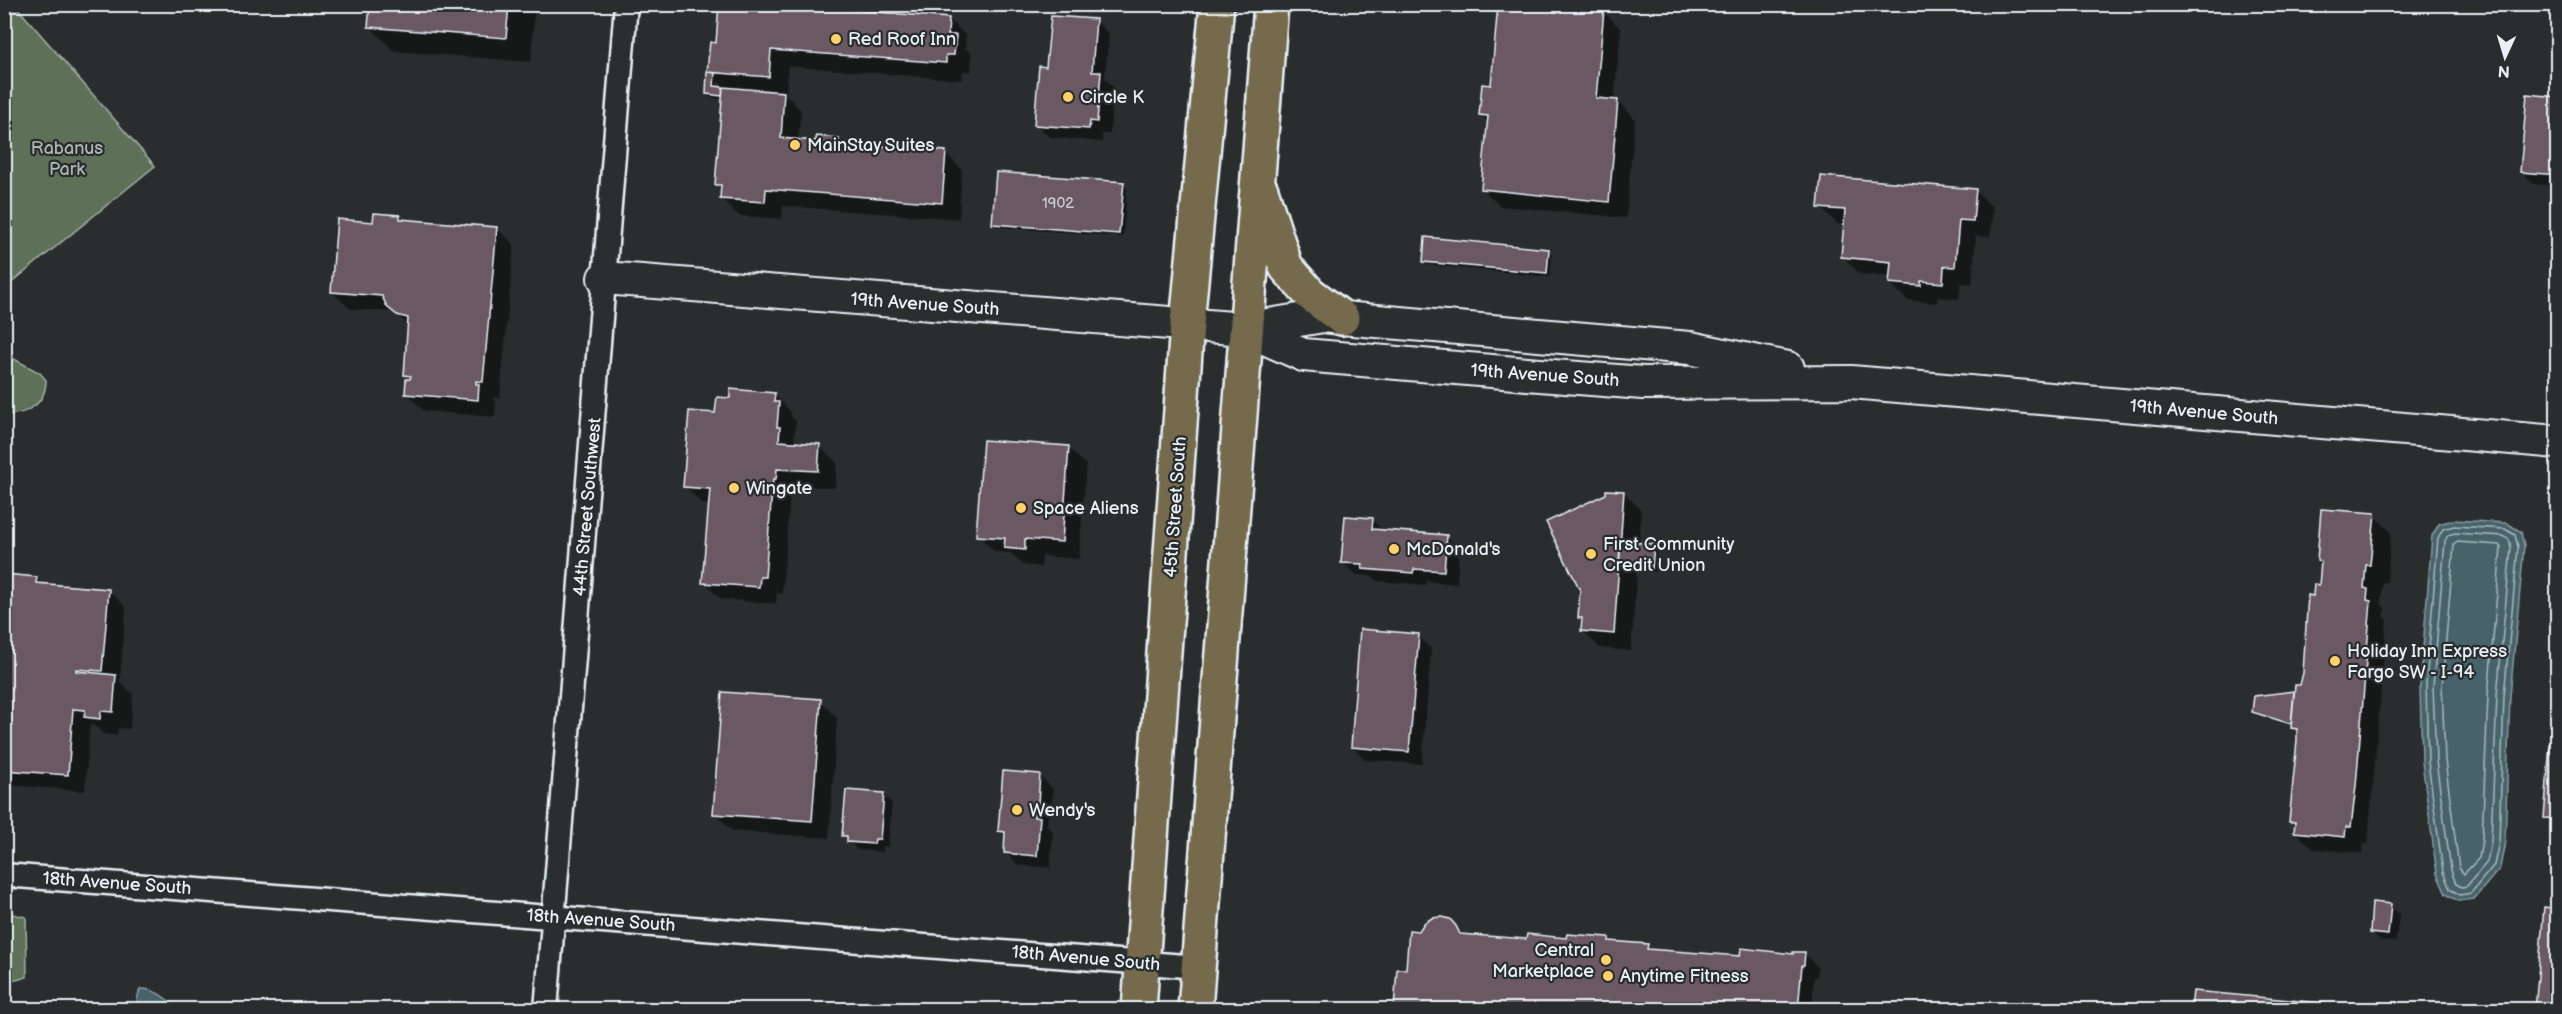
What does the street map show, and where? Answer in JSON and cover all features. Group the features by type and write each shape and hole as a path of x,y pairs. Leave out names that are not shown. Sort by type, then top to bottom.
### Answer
{"main road":[{"name":"45th Street South","path":"1139,1010 1187,324 1217,4"},
{"path":"1195,1010 1271,4"},
{"path":"1257,179 1286,267 1310,294 1342,318"}],"street":[{"name":"44th Street Southwest","path":"546,1010 626,4"},
{"name":"19th Avenue South","path":"604,278 1245,329 1323,316 1690,348 1851,382"},
{"name":"19th Avenue South","path":"1245,329 1303,355 1643,383 1851,382 2558,442"},
{"name":"18th Avenue South","path":"4,875 1198,967"}],"green space":[{"name":"Rabanus Park","path":"4,5 15,5 155,166 5,288"},
{"path":"5,354 40,373 46,380 43,396 39,402 21,413 5,415"},
{"path":"4,912 26,917 27,977 5,983"}],"water":[{"path":"2453,520 2507,523 2521,532 2524,546 2510,696 2505,842 2500,868 2474,899 2458,901 2446,894 2437,874 2422,762 2420,686 2432,536 2439,524"},
{"path":"140,989 151,990 166,998 179,1009 138,1009 137,999"}],"building":[{"path":"370,4 509,4 506,38 368,27"},
{"name":"Red Roof Inn","path":"719,4 781,4 949,18 948,35 956,35 954,55 946,55 946,63 771,50 769,77 707,72 710,42 716,43"},
{"path":"1498,4 1548,4 1604,10 1596,98 1618,100 1609,202 1481,189 1488,116 1479,115 1482,84 1491,85"},
{"name":"Circle K","path":"1051,16 1096,19 1092,72 1101,72 1097,122 1090,121 1089,129 1034,125 1039,66 1046,67"},
{"path":"707,72 715,73 714,86 723,87 722,96 706,94"},
{"name":"MainStay Suites","path":"723,87 784,92 781,138 816,141 816,136 839,138 839,143 895,147 895,142 918,144 917,149 946,151 942,203 766,189 765,202 720,199 721,185 715,185"},
{"path":"2527,94 2558,97 2558,175 2520,172"},
{"path":"996,172 1124,182 1119,234 992,224"},
{"path":"1821,176 1976,189 1973,221 1959,220 1955,267 1944,266 1943,283 1921,281 1921,286 1889,283 1891,262 1841,257 1845,210 1818,208"},
{"path":"374,213 400,215 400,219 497,227 483,382 476,381 476,384 479,384 478,400 405,394 406,379 410,379 411,376 404,375 408,318 397,315 387,307 382,296 331,292 337,219 373,222"},
{"path":"1425,237 1549,249 1547,273 1423,262"},
{"name":"Wingate","path":"730,389 775,393 774,402 779,402 777,427 780,427 779,441 820,444 818,471 777,469 776,479 773,479 765,577 760,577 759,587 702,583 710,489 683,487 689,411 715,413 717,397 730,398"},
{"name":"Space Aliens","path":"983,440 1069,446 1062,542 1025,539 1025,550 1004,548 1005,538 976,536"},
{"name":"First Community Credit Union","path":"1606,490 1624,491 1614,634 1581,631 1582,618 1578,618 1580,590 1546,522 1606,494"},
{"name":"Holiday Inn Express Fargo SW - I-94","path":"2321,509 2375,513 2370,565 2366,565 2364,588 2368,589 2367,600 2371,601 2356,786 2351,827 2346,827 2345,837 2294,832 2295,822 2289,822 2297,741 2297,729 2291,728 2295,685 2300,685 2303,673 2308,595 2313,596 2314,584 2319,585 2321,562 2317,561"},
{"name":"McDonald's","path":"1345,516 1373,518 1372,529 1447,535 1444,571 1414,569 1413,573 1362,569 1363,564 1341,563"},
{"path":"1621,541 1654,544 1652,569 1619,567"},
{"path":"4,574 37,577 36,583 109,589 102,671 76,669 76,671 116,675 113,712 101,711 100,719 84,717 85,710 73,709 68,775 4,770"},
{"path":"1360,629 1419,634 1409,752 1351,747"},
{"path":"2555,685 2558,686 2558,819 2544,818"},
{"path":"2294,691 2291,724 2252,712 2254,696"},
{"path":"722,692 821,699 812,821 713,814"},
{"name":"Wendy's","path":"1003,771 1040,774 1038,803 1035,803 1034,817 1040,817 1037,856 1004,853 1005,832 998,831"},
{"path":"846,790 884,793 880,839 875,839 874,844 847,842 847,836 842,836"},
{"path":"2372,902 2391,904 2388,935 2370,933"},
{"path":"2544,907 2558,909 2558,975 2555,1010 2535,1010"},
{"name":"Central Marketplace","path":"1432,918 1450,919 1460,934 1526,939 1527,934 1566,938 1567,934 1609,937 1609,941 1648,944 1647,949 1740,956 1741,948 1793,954 1793,952 1805,952 1798,1010 1403,1010 1394,1008 1397,969 1406,969 1409,930 1419,931 1424,923"},
{"path":"2193,991 2395,1010 2191,1010"},
{"path":"649,1005 686,1008 685,1010 649,1010"}],"place":[{"name":"Red Roof Inn","path":"836,39"},
{"name":"Circle K","path":"1068,97"},
{"name":"MainStay Suites","path":"795,145"},
{"name":"Wingate","path":"734,488"},
{"name":"Space Aliens","path":"1021,508"},
{"name":"McDonald's","path":"1394,549"},
{"name":"First Community Credit Union","path":"1591,554"},
{"name":"Holiday Inn Express Fargo SW - I-94","path":"2335,661"},
{"name":"Wendy's","path":"1017,810"},
{"name":"Central Marketplace","path":"1606,960"},
{"name":"Anytime Fitness","path":"1608,976"}]}
